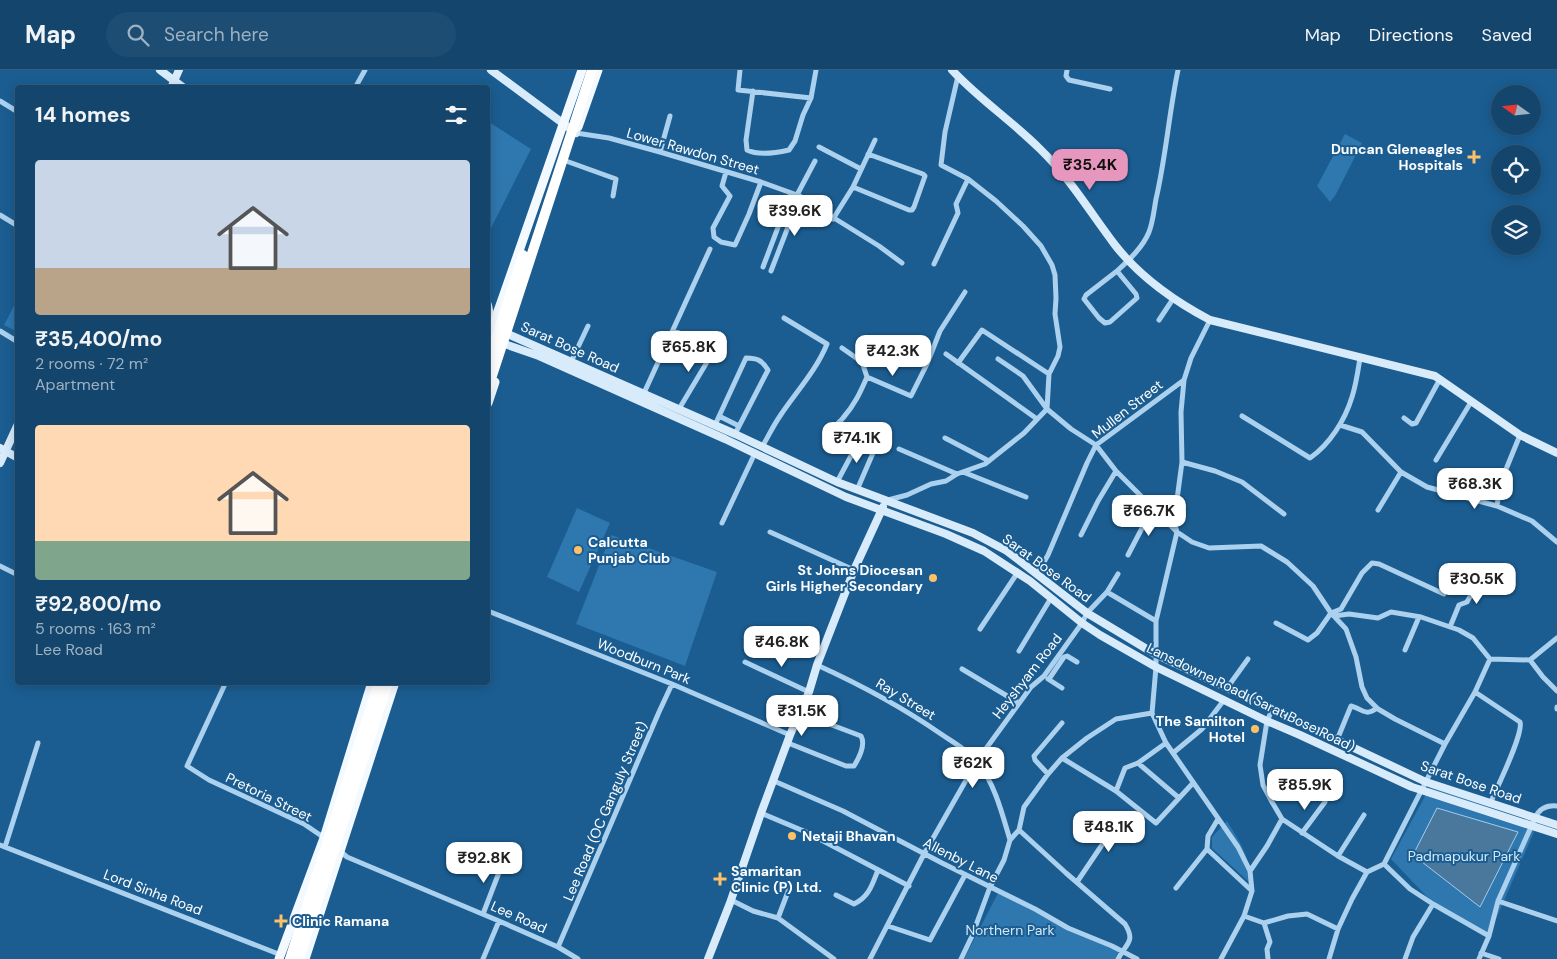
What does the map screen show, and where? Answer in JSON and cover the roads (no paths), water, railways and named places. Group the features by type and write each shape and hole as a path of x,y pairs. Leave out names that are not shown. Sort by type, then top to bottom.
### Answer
{"highway":[{"path":"490,358 583,70"},
{"path":"490,382 592,70"},
{"path":"286,958 378,685"},
{"path":"299,959 387,685"}],"main road":[{"path":"160,70 172,84 179,70"},
{"path":"491,70 576,133"},
{"path":"490,332 504,297 583,70"},
{"path":"490,397 566,161 598,70"},
{"path":"952,70 1040,149 1068,180 1116,246 1141,272 1173,298 1210,320 1413,370 1440,379 1520,435 1557,453"},
{"path":"490,314 492,325"},
{"name":"Sarat Bose Road","path":"492,325 510,335 644,393 837,482 973,533 1006,551 1087,613 1155,654 1337,740 1424,786 1490,804 1533,822 1557,825"},
{"name":"Lansdowne Road (Sarat Bose Road)","path":"490,339 546,360 755,453 846,497 946,534 984,551 1018,572 1082,623 1156,667 1267,721 1300,734 1412,786 1424,786 1533,822 1557,834"},
{"path":"0,463 3,449 15,429"},
{"path":"3,449 15,456"},
{"path":"708,959 790,735 809,692 854,570 885,501"},
{"path":"286,958 371,685"},
{"path":"305,959 394,685"}],"street":[{"path":"357,85 365,70"},
{"path":"740,70 738,90 811,98"},
{"path":"753,91 745,145 749,152 775,153 791,148 811,98 816,70"},
{"path":"1067,70 1066,76 1069,80 1110,89"},
{"path":"1117,271 1136,294 1137,298 1110,322 1105,323 1084,299 1086,295 1130,260 1146,237 1152,221 1162,171 1168,139 1170,110 1178,70"},
{"path":"885,501 931,484 946,481 960,473 984,464 1024,433 1046,409 1049,374 1058,356 1060,346 1055,314 1055,284 1052,265 1041,246 1023,226 968,179 940,164 945,132 958,76"},
{"path":"0,101 15,110"},
{"path":"660,152 670,116"},
{"name":"Lower Rawdon Street","path":"576,133 609,138 660,152 761,182 796,195 879,246 902,263"},
{"path":"834,219 853,187 875,140"},
{"path":"819,147 861,169"},
{"path":"853,187 909,210 914,208 925,176 868,154"},
{"path":"566,161 616,179 613,196"},
{"path":"763,266 796,195 815,161"},
{"path":"726,172 722,186 730,196 713,228 714,236 721,242 735,245 761,182"},
{"path":"934,264 958,213 956,204 968,179"},
{"path":"771,271 796,195"},
{"path":"0,215 15,224"},
{"path":"644,393 710,250"},
{"path":"867,377 911,396 928,364 940,331 964,292"},
{"path":"1159,320 1173,298"},
{"path":"762,447 780,417 821,358 827,344 784,318"},
{"name":"Mullen Street","path":"1036,574 1048,555 1086,463 1096,445 1184,380 1191,358 1210,320"},
{"path":"571,362 588,326"},
{"path":"958,363 982,330 1049,374"},
{"path":"0,331 15,340"},
{"path":"674,331 716,348 679,409"},
{"path":"837,482 852,454 848,446 836,437 835,426 856,402 867,377 862,362 842,348"},
{"path":"946,354 1037,419"},
{"path":"715,425 746,358 755,358 763,362 768,370 735,434"},
{"path":"1242,416 1310,458 1320,451 1340,425 1352,397 1360,358"},
{"path":"998,359 1023,376 1046,409 1096,445 1116,472 1177,532 1192,542 1209,548 1260,546 1287,562 1313,586 1333,614 1346,628 1356,657 1366,698 1376,708 1395,720 1445,744"},
{"path":"1404,418 1412,424 1416,423 1440,379"},
{"path":"1184,380 1181,412 1182,462 1174,522 1177,532 1156,621 1156,667 1152,713 1166,743 1238,847 1250,871 1252,891 1244,916 1221,959"},
{"path":"1436,460 1471,402"},
{"path":"719,416 739,426"},
{"path":"1340,425 1362,432 1401,472 1427,487 1496,506 1532,521 1557,542"},
{"path":"1496,506 1500,484 1520,435"},
{"path":"944,438 989,461"},
{"path":"857,490 876,446"},
{"path":"899,449 1026,497"},
{"path":"722,523 755,453"},
{"path":"1182,462 1215,471 1242,482 1284,514"},
{"path":"1081,536 1098,501 1116,472"},
{"path":"1378,510 1401,472"},
{"path":"1128,555 1152,509"},
{"path":"770,532 854,570"},
{"path":"1276,623 1308,640 1317,633 1333,614 1341,609 1362,573 1372,562 1444,594"},
{"path":"0,566 15,574"},
{"path":"980,629 1018,572"},
{"path":"1450,627 1459,605 1467,602 1484,572"},
{"name":"Heyshyam Road","path":"870,959 924,854 977,761 1031,687 1044,676 1062,655 1087,613 1107,592 1118,574"},
{"path":"1107,592 1156,621"},
{"path":"1020,651 1051,598"},
{"name":"Woodburn Park","path":"490,612 672,684 790,735"},
{"path":"1333,614 1378,618 1391,612 1418,617 1450,627 1474,638 1490,659"},
{"path":"1405,650 1418,617"},
{"path":"1490,659 1530,660 1557,638"},
{"path":"1049,679 1062,655 1077,662"},
{"path":"1227,688 1248,659"},
{"path":"1329,959 1338,929 1352,899 1367,872 1384,864 1445,744 1475,692 1490,659"},
{"path":"1530,660 1543,677 1557,690"},
{"path":"745,662 809,692"},
{"name":"Ray Street","path":"818,665 860,684 897,705 952,741 977,761"},
{"path":"962,670 1019,703"},
{"path":"1044,676 1062,688"},
{"name":"Lee Road (OC Ganguly Street)","path":"558,947 672,684"},
{"name":"Pretoria Street","path":"225,685 187,766 209,780 304,824 340,851"},
{"path":"1475,692 1522,725 1490,804"},
{"path":"1173,753 1202,729 1224,700"},
{"path":"1337,740 1351,706 1366,713 1370,713 1376,708"},
{"path":"1272,710 1267,721 1260,765 1263,784 1282,819 1338,856 1367,872"},
{"path":"788,743 846,766 854,766 856,762 864,740 862,736 800,713"},
{"path":"961,959 972,936 990,887 1004,860 1010,840 1019,830 1024,807 1048,774 1062,758 1087,738 1116,719 1152,713"},
{"path":"1048,774 1035,760 1034,756 1062,723"},
{"name":"Lord Sinha Road","path":"38,743 2,846 286,958"},
{"path":"1116,791 1125,768 1138,763 1166,743"},
{"path":"1062,758 1116,791 1156,823 1193,783"},
{"path":"977,761 992,787 1010,840"},
{"path":"1138,763 1179,798"},
{"name":"Allenby Lane","path":"774,781 843,811 1035,909 1068,928 1137,959"},
{"path":"1302,833 1324,802"},
{"path":"1499,959 1480,956 1489,936 1498,901 1538,812 1552,805 1557,806"},
{"path":"761,813 806,832 909,886"},
{"path":"1338,856 1364,815"},
{"path":"1176,888 1207,849 1208,836 1218,819"},
{"path":"1250,871 1268,846 1282,819"},
{"path":"1077,882 1110,833 1104,827"},
{"path":"1019,830 1126,924 1131,934 1130,943 1122,951 1118,959"},
{"path":"464,846 503,862 483,914"},
{"path":"1207,849 1252,891"},
{"name":"Lee Road","path":"340,851 347,857 558,947 578,959"},
{"path":"1384,864 1410,889 1489,936"},
{"path":"836,895 854,904 862,900 872,886 878,870"},
{"path":"888,926 930,940 965,874"},
{"path":"778,918 789,889"},
{"path":"730,900 778,918 826,956 834,959"},
{"path":"1498,901 1557,921"},
{"path":"1405,959 1413,937 1433,904"},
{"path":"1244,916 1264,923 1288,916 1308,914 1338,929"},
{"path":"483,959 499,921"},
{"path":"1264,923 1270,942 1267,949 1268,959"}],"place":[{"name":"Duncan Gleneagles Hospitals","path":"1474,157"},
{"name":"Calcutta Punjab Club","path":"578,550"},
{"name":"St Johns Diocesan Girls Higher Secondary","path":"933,578"},
{"name":"The Samilton Hotel","path":"1255,729"},
{"name":"Netaji Bhavan","path":"792,836"},
{"name":"Samaritan Clinic (P) Ltd.","path":"720,879"},
{"name":"Clinic Ramana","path":"281,921"}],"park label":[{"name":"Padmapukur Park","path":"1464,856"},
{"name":"Northern Park","path":"1010,930"}]}
